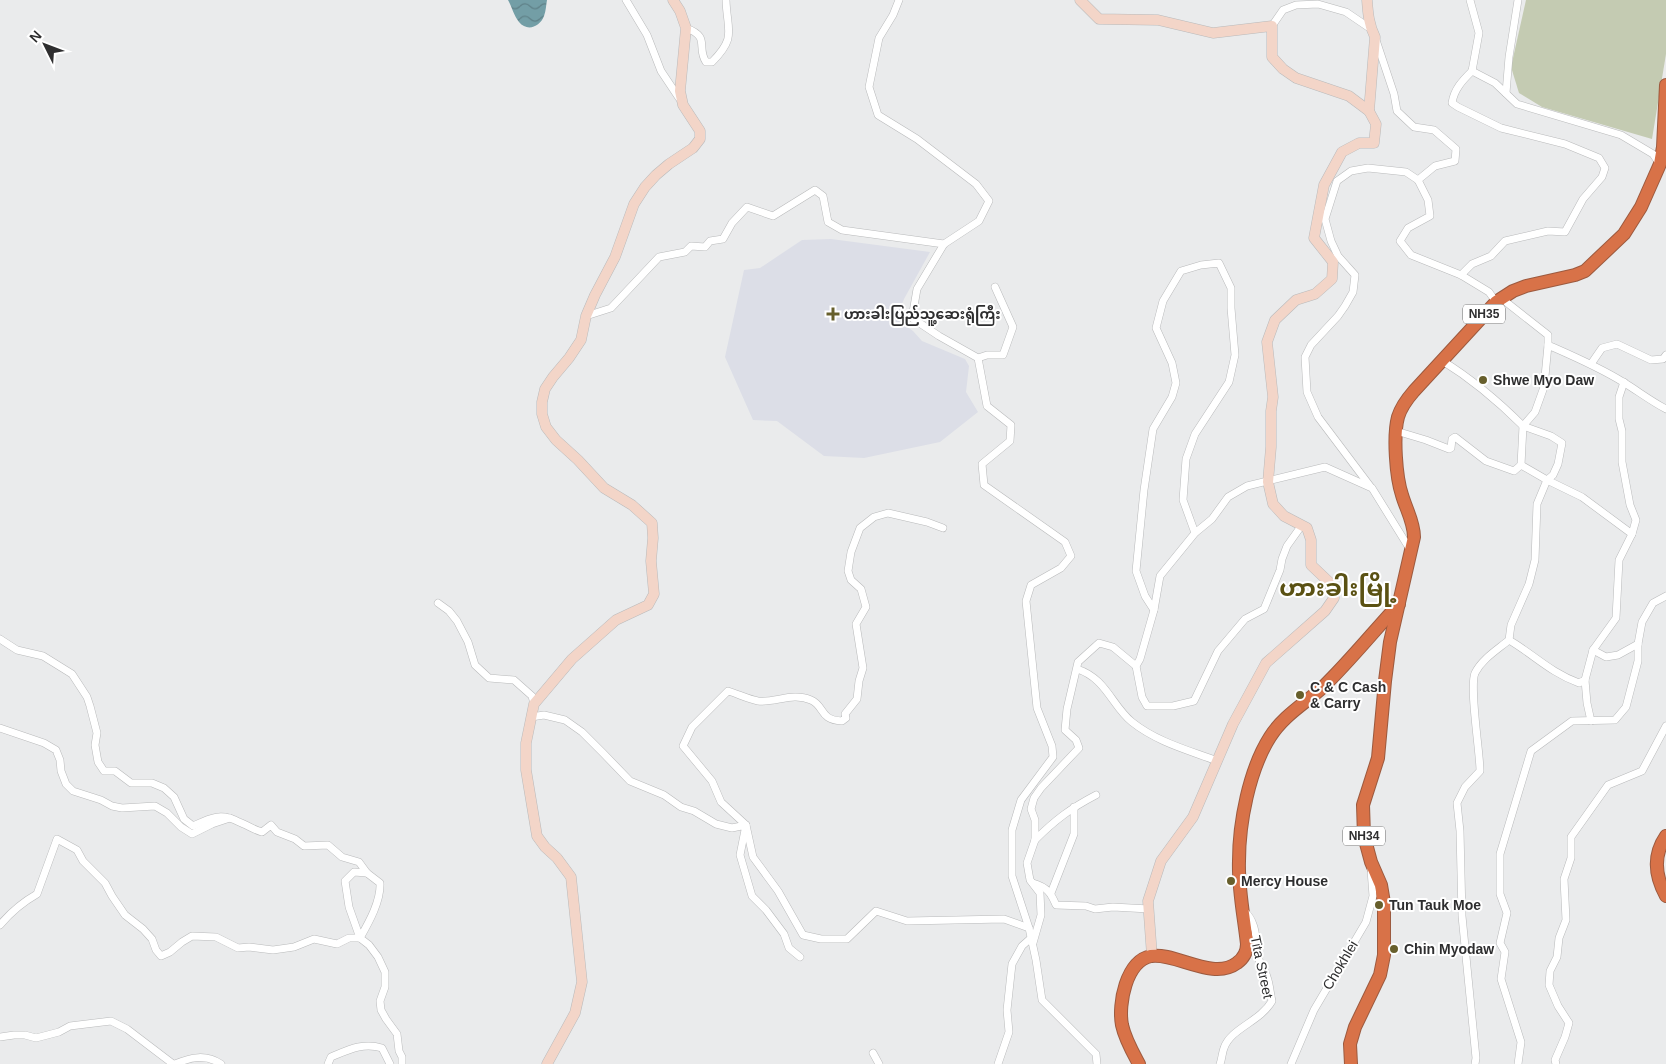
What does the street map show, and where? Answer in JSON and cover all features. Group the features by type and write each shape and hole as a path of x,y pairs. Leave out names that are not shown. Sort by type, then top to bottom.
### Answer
{"highway":[{"name":"NH35","path":"1400,602 1412,551 1414,530 1401,493 1398,476 1396,430 1404,403 1441,360 1498,300 1526,286 1585,271 1624,234 1642,207 1660,164 1663,148 1666,85"},
{"name":"NH34","path":"1351,1064 1350,1044 1355,1027 1380,975 1384,954 1384,903 1381,885 1371,862 1364,836 1362,818 1363,805 1378,758 1390,642 1400,602"},
{"path":"1139,1064 1126,1038 1121,1018 1125,984 1129,976 1137,964 1152,956 1165,957 1196,966 1211,968 1227,968 1240,961 1247,950 1239,860 1242,825 1253,774 1265,745 1283,720 1324,686 1400,602"},
{"path":"1666,836 1656,862 1658,880 1666,896"}],"street":[{"path":"534,704 572,659 616,620 648,605 654,594 651,560 652,523 632,505 604,488 556,440 546,427 542,414 545,389 581,340 586,316 594,295 615,256 634,204 656,174 693,148 700,138 700,132 662,71 647,36 626,0"},
{"path":"673,0 686,28 680,91 683,105"},
{"path":"686,28 699,35 702,43 703,58 706,62 712,62 721,53 730,37 726,0"},
{"path":"899,0 893,15 879,38 869,87 878,115 917,139 976,184 989,201 980,221 944,244 917,289 912,318 978,358 988,355 1002,355 1013,327 995,287"},
{"path":"1080,0 1099,19 1158,20 1212,33 1272,26"},
{"path":"1368,0 1368,14 1394,94 1397,111 1414,127 1434,130 1456,149 1455,161 1435,166 1418,180"},
{"path":"1368,14 1375,0"},
{"path":"1461,275 1472,264 1491,256 1505,241 1548,231 1565,232 1584,199 1602,177 1605,168 1599,158 1565,144 1501,128 1452,103 1453,95 1472,71 1479,33 1470,0"},
{"path":"1506,93 1509,56 1518,0"},
{"path":"1152,956 1148,901 1161,861 1193,817 1233,724 1266,663 1324,611 1334,598 1329,582 1311,565 1311,540 1307,528 1284,516 1273,504 1268,482 1273,397 1267,342 1275,320 1296,300 1315,294 1332,279 1333,262 1314,238 1324,184 1342,152 1359,142 1374,143 1376,124 1369,112 1349,96 1296,78 1283,69 1272,57 1272,26 1283,10 1296,5 1318,4 1346,12 1373,33"},
{"path":"1369,112 1373,33"},
{"path":"1472,71 1495,84 1517,104 1621,135 1653,154 1660,164"},
{"path":"1412,551 1372,488 1318,417 1307,392 1305,357 1310,345 1338,316 1353,292 1355,275 1338,256 1325,219 1337,180 1351,171 1368,168 1406,172 1418,180 1428,200 1430,216 1408,228 1400,241 1411,255 1461,275 1489,292 1548,335 1544,388 1535,412 1523,426 1521,465"},
{"path":"586,316 611,308 659,257 685,252 691,246 705,247 710,242 723,239 732,223 747,207 773,216 815,190 823,196 828,222 842,230 944,244"},
{"path":"1154,610 1145,596 1136,571 1140,525 1153,429 1172,397 1176,383 1172,364 1156,328 1163,301 1181,271 1201,265 1219,264 1231,288 1235,355 1228,382 1195,434 1186,459 1183,500 1195,533"},
{"path":"1590,364 1602,348 1617,344 1650,360 1663,359 1666,355"},
{"path":"1548,345 1624,382 1647,399 1666,409"},
{"path":"978,358 987,406 1012,425 1010,440 982,464 984,485 1065,542 1071,556 1061,568 1031,585 1026,601 1037,708 1052,746 1054,757 1021,800 1012,830 1012,876 1029,928 1042,1000 1096,1054 1097,1064"},
{"path":"1441,360 1468,376 1504,406 1523,426 1551,436 1562,443 1558,464 1553,475 1547,480 1537,504 1535,560 1529,584 1511,625 1508,640 1484,660 1474,675 1474,705 1480,753 1480,771 1465,787 1457,803 1460,831 1462,916 1476,1058 1475,1064"},
{"path":"1591,721 1585,680 1593,650 1616,618 1619,560 1632,534 1636,520 1630,505 1622,462 1619,397 1624,382"},
{"path":"1396,430 1448,450 1451,448 1452,440 1455,438 1486,461 1514,470 1521,465"},
{"path":"1521,465 1582,497 1632,534"},
{"path":"1302,526 1287,546 1280,570 1264,609 1245,619 1218,651 1194,701 1173,706 1147,706 1142,697 1136,666 1148,633 1160,576 1195,533 1212,519 1228,497 1247,486 1325,467 1372,488"},
{"path":"943,528 927,522 888,513 874,516 860,528 851,552 848,571 851,580 861,589 866,607 856,624 863,668 857,699 845,714 846,718 842,721 828,718 818,705 811,700 794,696 759,701 728,692 692,727 683,746 712,781 720,802 746,825 753,856 778,891 803,935 821,939 848,939 876,911 907,921 1004,919 1029,928"},
{"path":"1518,1064 1521,1042 1501,979 1505,952 1500,943 1507,913 1500,894 1500,854 1531,751 1572,721 1615,720 1626,707 1638,661 1638,644 1642,622 1653,603 1666,596"},
{"path":"438,603 450,611 457,621 468,642 475,665 489,678 514,680 532,696 534,704 526,743 526,770 537,836 557,858 571,878 582,982 575,1013 547,1064"},
{"path":"0,639 17,650 44,656 72,674 87,697 90,706 97,733 95,745 98,762 104,771 115,771 132,783 152,783 164,788 174,797 184,819 193,826 209,817 223,816 262,832 271,825 277,832 295,839 304,846 328,845 342,857 359,862 366,872 380,883 380,894 360,938"},
{"path":"1508,640 1566,678 1579,683 1585,680"},
{"path":"998,1064 1009,1032 1007,1010 1012,964 1022,946 1032,941 1041,915 1040,892 1030,880 1027,862 1035,840 1035,820 1031,808 1034,798 1041,788 1064,766 1079,748 1076,740 1065,730 1066,709 1078,662 1099,643 1113,647 1136,666"},
{"path":"1593,650 1606,657 1618,655 1638,644"},
{"path":"1077,669 1084,671 1097,680 1133,724 1160,741 1217,761"},
{"path":"531,718 544,714 565,720 582,732 630,781 664,795 716,824 732,828 746,825"},
{"path":"1556,1064 1555,1060 1569,1022 1558,1006 1549,985 1550,971 1558,957 1559,938 1566,920 1564,879 1571,858 1571,837 1608,785 1642,771 1666,726"},
{"path":"0,728 44,743 56,750 66,784 73,791 122,808 155,806 167,813 181,827 192,834 230,818"},
{"path":"1035,840 1055,820 1096,795"},
{"path":"1051,893 1074,834 1074,807"},
{"path":"746,825 740,855 752,896 766,910 784,934 789,948 800,957"},
{"path":"0,925 25,901 37,894 57,839 77,850 83,861 105,883 125,915 152,939 160,956 170,952 192,936 216,937 238,948 250,947 273,950 294,947 314,939 337,944 350,938 360,938"},
{"name":"Chokhlei","path":"1292,1064 1314,1010 1366,922 1372,896 1371,862"},
{"path":"366,872 354,872 345,881 349,906 360,938 369,945 378,957 385,972 385,987 380,1001 381,1010 398,1034 402,1064"},
{"path":"1033,883 1044,886 1051,893 1056,905 1086,906 1095,909 1113,907 1148,909"},
{"name":"Tita Street","path":"1220,1064 1224,1047 1232,1037 1262,1015 1272,1001 1267,977 1260,962 1252,921 1250,916 1244,911"},
{"path":"0,1037 19,1035 36,1038 59,1032 70,1026 111,1021 127,1029 174,1064 204,1056 221,1064"},
{"path":"328,1064 331,1056 371,1044 382,1048 390,1064"},
{"path":"873,1053 879,1064"}],"shaded area":[{"path":"831,239 930,252 904,299 896,319 913,331 922,341 965,359 969,366 966,392 978,412 940,442 864,458 824,456 777,421 753,420 725,357 744,270 760,268 802,240"}],"green space":[{"path":"1526,0 1666,0 1666,54 1652,139 1542,107 1519,93 1511,67"}],"water":[{"path":"508,0 547,0 542,20 533,27 522,25"}],"place":[{"name":"ဟားခါးပြည်သူ့ဆေးရုံကြီး","path":"833,314"},
{"name":"Shwe Myo Daw","path":"1483,380"},
{"name":"C & C Cash & Carry","path":"1300,695"},
{"name":"Mercy House","path":"1231,881"},
{"name":"Tun Tauk Moe","path":"1379,905"},
{"name":"Chin Myodaw","path":"1394,949"}],"district":[{"name":"ဟားခါးမြို့","path":"1338,587"}]}
